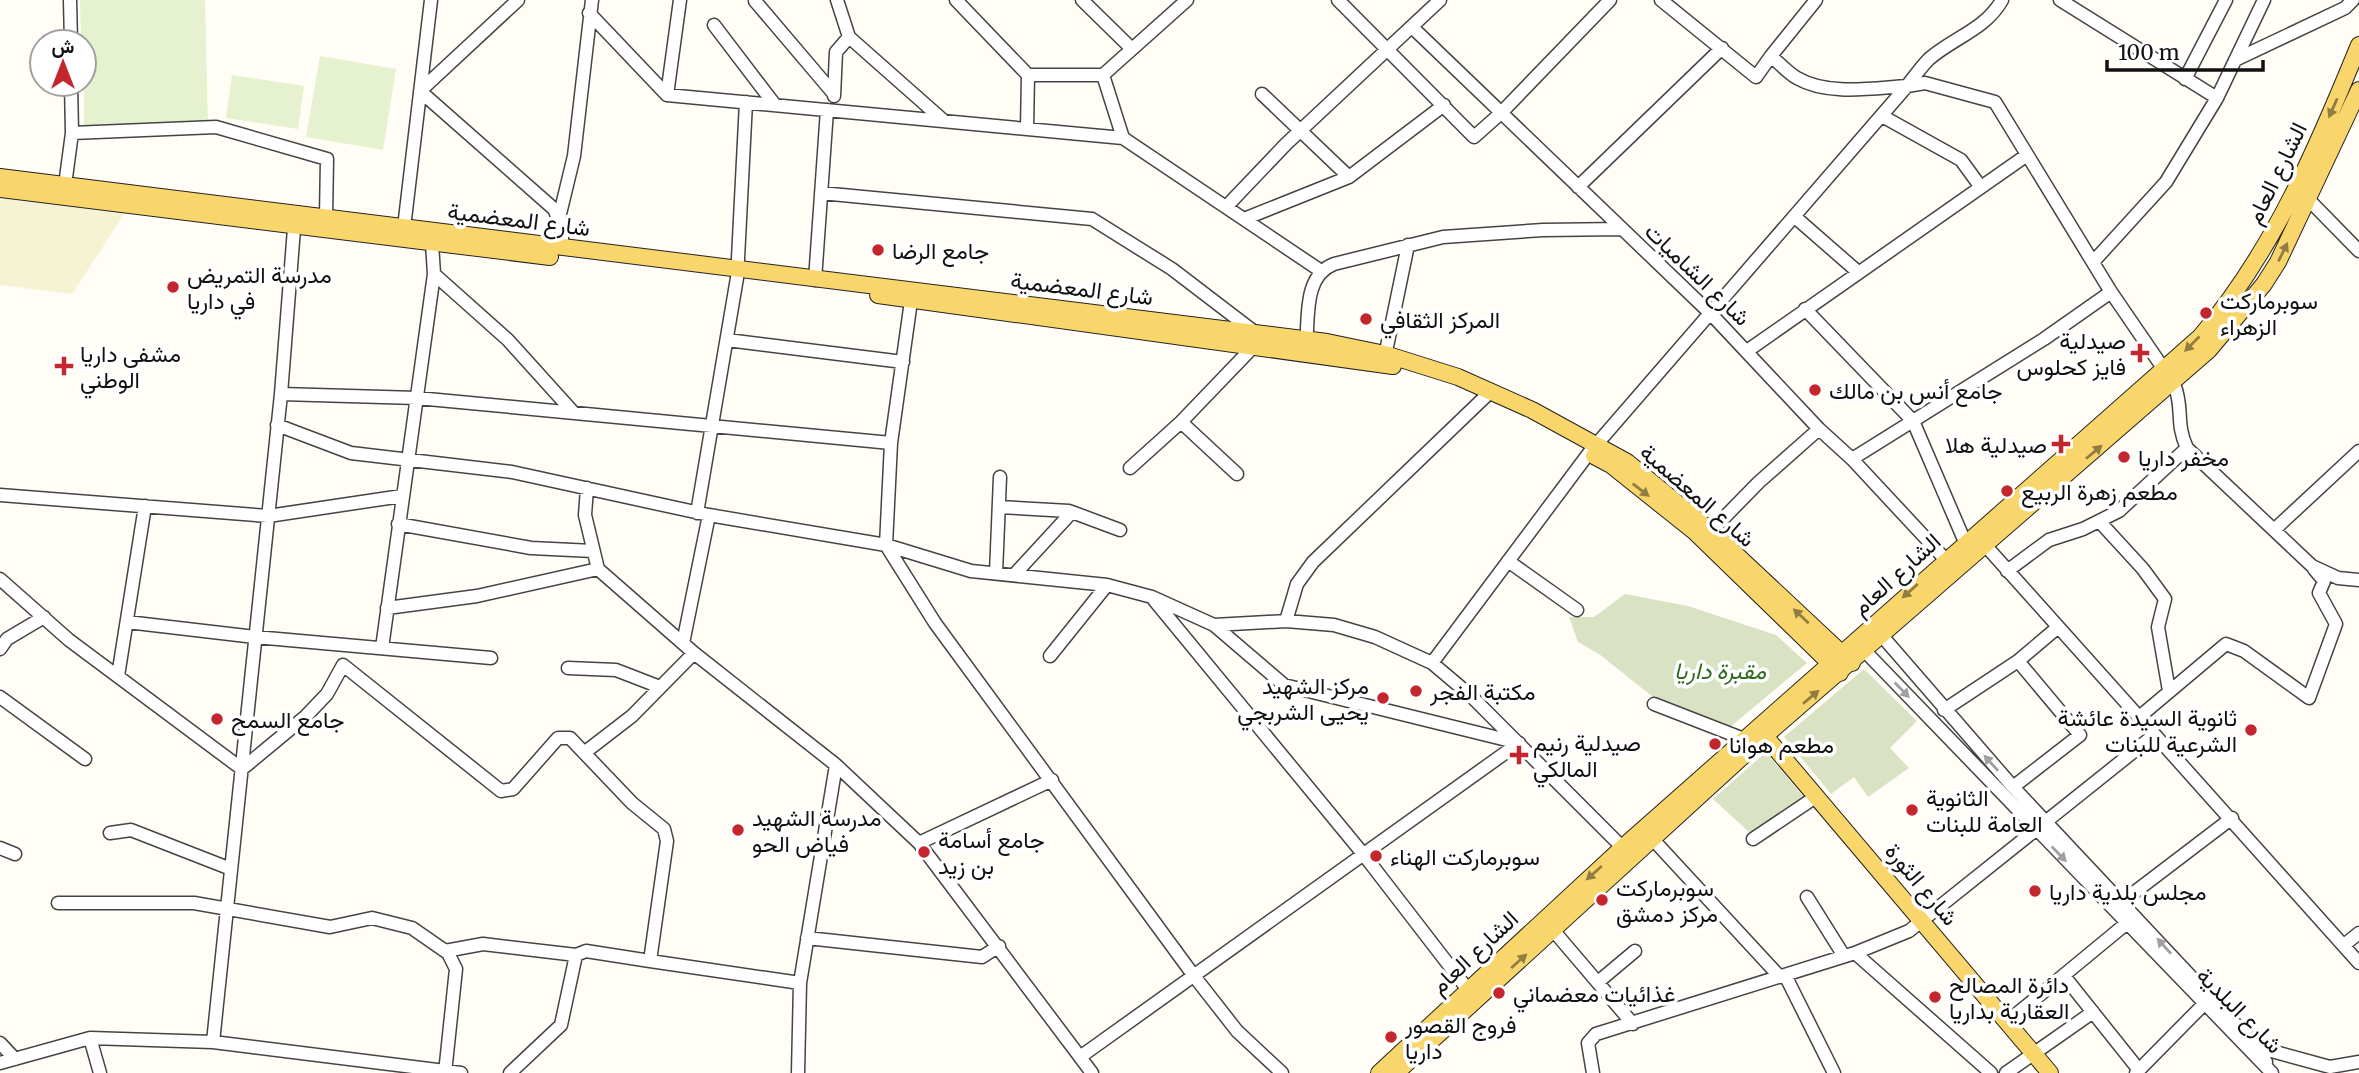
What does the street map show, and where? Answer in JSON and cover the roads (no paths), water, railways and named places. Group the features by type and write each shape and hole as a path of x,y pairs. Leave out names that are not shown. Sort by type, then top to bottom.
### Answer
{"main road":[{"name":"الشارع العام","path":"1379,1073 1472,994 1761,731 1877,631 2164,370 2218,315 2250,270 2293,195 2359,45"},
{"name":"الشارع العام","path":"1877,631 1945,559 1974,541 2174,384 2228,330 2264,284 2355,111 2359,90"},
{"name":"شارع المعضمية","path":"0,177 182,206"},
{"name":"شارع المعضمية","path":"0,189 182,206 403,233 562,247 824,285 1306,346 1384,359 1487,388 1593,449 1695,532 1841,663"},
{"name":"شارع المعضمية","path":"294,220 326,218 403,233 432,243 816,280 912,295"},
{"name":"شارع المعضمية","path":"1384,359 1457,381 1593,449 1627,462 1711,531 1841,663"},
{"name":"الشارع العام","path":"1648,834 1744,739 1761,731"},
{"name":"شارع الثورة","path":"1761,731 2050,1073"},
{"path":"1396,1073 1472,994 1553,930 1628,852"}],"street":[{"path":"70,0 71,28"},
{"path":"403,233 431,0"},
{"path":"420,91 517,0"},
{"path":"667,95 680,0"},
{"path":"837,0 849,37 944,121"},
{"path":"956,0 1028,75 1027,129"},
{"path":"1082,0 1132,49"},
{"path":"1028,75 1103,75 1186,0"},
{"path":"1338,0 1474,136 1501,113 1610,0"},
{"path":"1226,207 1301,131 1440,0"},
{"path":"1661,0 1756,77 1816,0"},
{"path":"1432,663 1593,449 1928,60 1962,35 1982,25 2003,0"},
{"path":"2060,0 2217,98"},
{"path":"2185,79 2226,0"},
{"path":"2094,261 2166,182 2217,98 2264,0"},
{"path":"2235,60 2345,9 2353,0"},
{"path":"755,1 834,94"},
{"path":"591,7 667,95 1123,138 1321,271"},
{"path":"562,247 559,218 574,156 591,7"},
{"path":"714,25 775,105"},
{"name":"شارع الشاميات","path":"1413,28 1711,314 1819,429 1852,458 1945,559"},
{"path":"816,280 821,192 834,94 836,52 849,37"},
{"path":"1577,187 1722,48"},
{"path":"1772,56 1796,78 1819,87 1908,86 1925,83 1995,102 2111,292 2174,384 2180,398 2178,430 2187,448 2312,566 2324,581 2319,593 2336,624 2309,698 2244,651 2227,643 2138,718"},
{"path":"1103,75 1123,138"},
{"path":"420,91 547,202 559,218"},
{"path":"1262,94 1349,177"},
{"path":"65,186 72,133 71,98"},
{"path":"683,643 703,514 712,426 737,273 746,102"},
{"path":"1244,219 1349,177 1444,105"},
{"path":"1882,116 1961,160 1980,186"},
{"path":"72,133 216,127 327,159 326,218"},
{"path":"1747,351 2027,155"},
{"path":"821,192 1092,219 1172,269 1256,340 1181,422 1130,468"},
{"path":"2309,200 2359,251"},
{"path":"1795,217 1858,272"},
{"path":"214,1042 281,394 294,220"},
{"path":"1306,346 1312,286 1321,271 1335,264 1408,245 1479,234 1622,229"},
{"path":"382,648 434,274 432,243"},
{"path":"1384,359 1408,245"},
{"path":"434,274 508,340 573,412"},
{"path":"1852,458 2044,339 2111,292"},
{"path":"912,295 891,443 886,545 936,623 1194,976 1237,1031 1282,1073"},
{"path":"1805,309 1913,421 1974,541 2007,570 2153,736 2232,818 2359,963"},
{"path":"727,340 903,362"},
{"path":"281,394 417,398 891,443"},
{"path":"1286,621 1297,584 1312,562 1486,396"},
{"path":"1181,422 1237,474"},
{"path":"277,425 351,453 512,472 703,514 886,545 971,570 1107,585 1152,597 1214,625 1284,685 1519,743"},
{"path":"1711,531 1759,482 1819,429"},
{"path":"2007,570 2049,540 2099,521 2119,510 2187,448"},
{"path":"2274,530 2359,452"},
{"path":"996,573 1000,477"},
{"path":"587,488 585,515 598,569 694,653 836,765 919,843 1092,1073"},
{"path":"0,495 268,516 402,496"},
{"path":"118,676 145,506"},
{"path":"999,508 1072,512 1120,530"},
{"path":"1014,575 1072,512"},
{"path":"2099,521 2143,569 2165,599 2158,627 2169,691"},
{"path":"398,524 531,548 593,551"},
{"path":"1508,561 1577,610"},
{"path":"2312,566 2338,578 2359,580"},
{"path":"387,608 477,596 598,569"},
{"path":"0,579 118,676 242,769"},
{"path":"1050,656 1107,585"},
{"path":"1152,597 1364,855 1472,994"},
{"path":"0,649 7,639 44,617"},
{"path":"127,621 256,637 491,658"},
{"path":"1214,625 1286,621 1334,625 1376,637 1432,663 1519,743 1628,852"},
{"path":"1944,710 2018,661 2057,628"},
{"name":"شارع البلدية","path":"1877,631 2013,787 2123,901 2207,1002 2272,1073"},
{"name":"شارع البلدية","path":"1860,646 2127,923 2257,1047 2272,1073"},
{"path":"584,753 632,716 694,653"},
{"path":"1878,665 1885,657 1895,653"},
{"path":"2013,787 2080,735 2018,661"},
{"path":"242,769 320,702 343,665 501,791 513,789 558,738 570,738 632,803 664,830 667,841 650,961"},
{"path":"568,668 616,670 660,688"},
{"path":"0,697 85,759"},
{"path":"1654,704 1744,739"},
{"path":"1593,1073 1588,1043 1596,1034 1850,955 1909,931 2034,828 2153,736"},
{"path":"1080,1057 1519,743"},
{"path":"798,1073 800,983 836,765"},
{"path":"919,843 1052,780"},
{"path":"1753,839 1817,796"},
{"path":"2123,901 2232,818"},
{"path":"110,833 131,830 231,869"},
{"path":"1648,834 1783,976 1834,1073"},
{"path":"0,848 15,854"},
{"path":"1807,897 1850,955 1991,1073"},
{"path":"58,903 194,903 227,911 330,927 372,918 412,928 445,951 456,969 446,1072"},
{"path":"2007,1022 2127,923"},
{"path":"1553,930 1633,1024"},
{"path":"2344,945 2359,933"},
{"path":"807,938 982,957 999,946"},
{"path":"445,951 483,944 576,955 586,951 800,983"},
{"path":"1598,982 1635,951"},
{"path":"510,1073 561,1025 576,955"},
{"path":"2064,976 2137,1071 2207,1002"},
{"path":"2006,1073 2093,1012"},
{"path":"90,1038 100,1073"},
{"path":"0,1063 90,1038 214,1042 461,1073"},
{"path":"0,1042 15,1059"},
{"path":"2257,1047 2330,1066 2359,1062"}],"place":[{"name":"جامع الرضا","path":"878,250"},
{"name":"مدرسة التمريض في داريا","path":"173,287"},
{"name":"سوبرماركت الزهراء","path":"2206,313"},
{"name":"المركز الثقافي","path":"1366,319"},
{"name":"صيدلية فايز كحلوس","path":"2140,353"},
{"name":"مشفى داريا الوطني","path":"64,366"},
{"name":"جامع أنس بن مالك","path":"1815,390"},
{"name":"صيدلية هلا","path":"2061,444"},
{"name":"مخفر داريا","path":"2124,457"},
{"name":"مطعم زهرة الربيع","path":"2007,491"},
{"name":"مكتبة الفجر","path":"1416,691"},
{"name":"مركز الشهيد يحيى الشربجي","path":"1383,698"},
{"name":"جامع السمح","path":"217,719"},
{"name":"ثانوية السيدة عائشة الشرعية للبنات","path":"2251,730"},
{"name":"مطعم هوانا","path":"1715,744"},
{"name":"صيدلية رنيم المالكي","path":"1519,755"},
{"name":"الثانوية العامة للبنات","path":"1912,810"},
{"name":"مدرسة الشهيد فياض الحو","path":"738,830"},
{"name":"جامع أسامة بن زيد","path":"924,852"},
{"name":"سوبرماركت الهناء","path":"1376,856"},
{"name":"مجلس بلدية داريا","path":"2035,891"},
{"name":"سوبرماركت مركز دمشق","path":"1602,900"},
{"name":"غذائيات معضماني","path":"1499,993"},
{"name":"دائرة المصالح العقارية بداريا","path":"1935,997"},
{"name":"فروج القصور داريا","path":"1391,1037"}],"park label":[{"name":"مقبرة داريا","path":"1720,670"}]}
